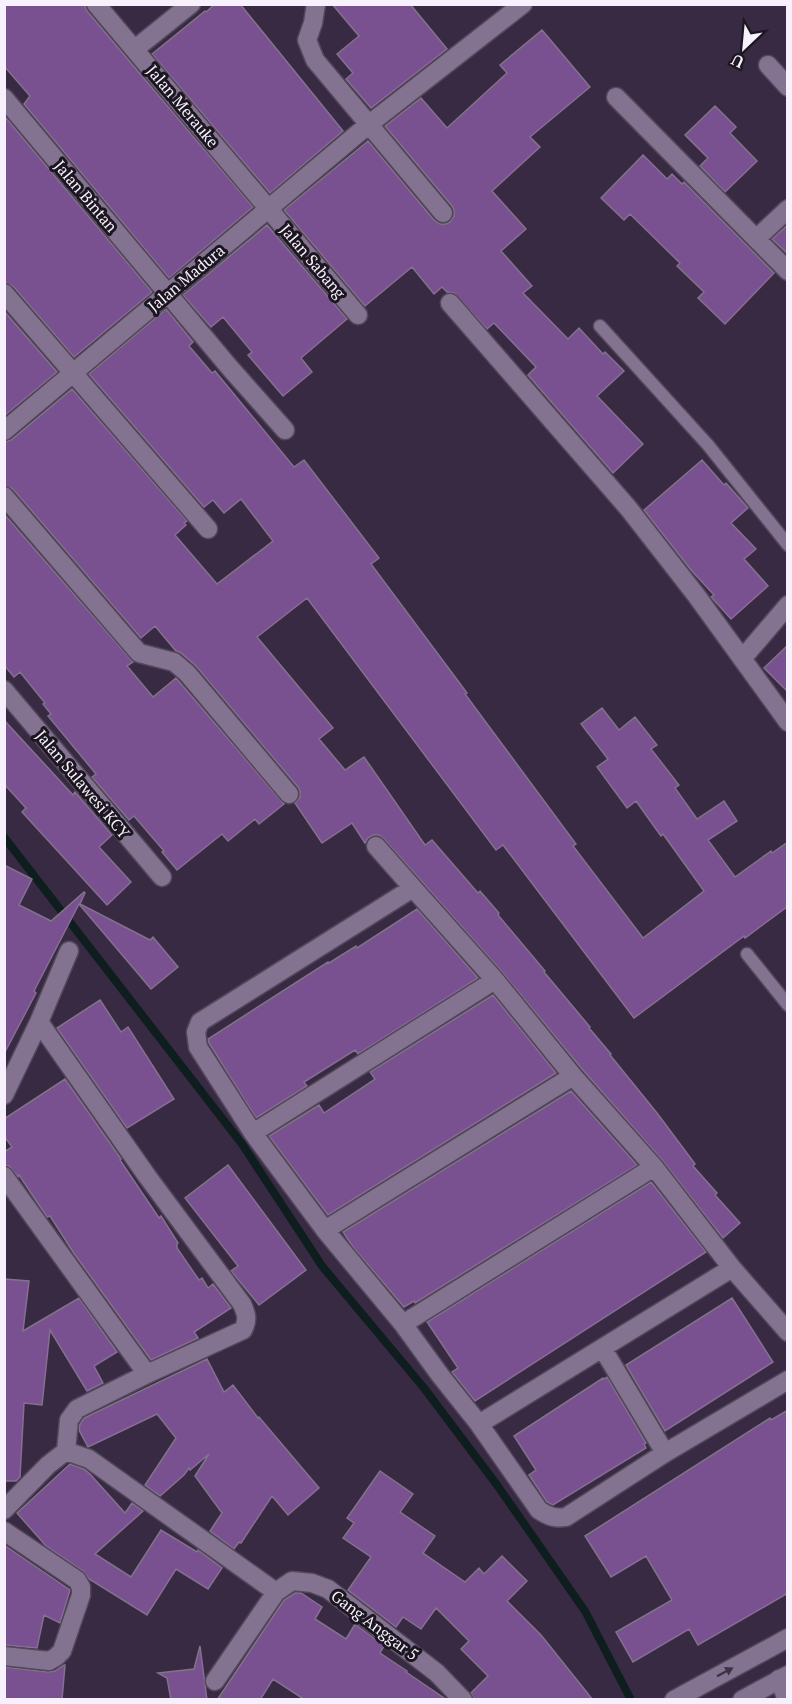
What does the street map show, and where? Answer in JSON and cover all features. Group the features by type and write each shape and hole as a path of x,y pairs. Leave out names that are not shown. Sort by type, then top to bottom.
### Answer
{"street":[{"name":"Jalan Merauke","path":"96,4 268,207"},
{"path":"135,49 191,4"},
{"path":"316,4 307,40 315,60 443,213"},
{"name":"Jalan Madura","path":"4,431 268,207 368,125 523,4"},
{"path":"768,65 788,87"},
{"path":"616,97 788,271"},
{"name":"Jalan Bintan","path":"4,98 230,368 285,430"},
{"name":"Jalan Sabang","path":"268,207 358,315"},
{"path":"756,239 788,209"},
{"path":"4,293 208,529"},
{"path":"450,303 629,509 696,595 788,723"},
{"path":"4,496 139,653 174,662 187,674 289,794"},
{"path":"742,659 788,605"},
{"name":"Jalan Sulawesi KCY","path":"4,690 162,877"},
{"path":"376,846 495,980 573,1076 654,1167 732,1268 788,1332"},
{"path":"413,888 200,1022 196,1032 198,1047 253,1133 325,1230 403,1324 479,1424 539,1510 557,1519 566,1517 665,1453 788,1380"},
{"path":"4,1095 39,1022 69,951"},
{"path":"253,1133 495,980"},
{"path":"4,1510 48,1465 66,1451 69,1420 77,1409 243,1330 247,1321 247,1314 242,1304 147,1176 39,1022"},
{"path":"325,1230 573,1076"},
{"path":"403,1324 654,1167"},
{"path":"4,1176 147,1374"},
{"path":"479,1424 732,1268"},
{"path":"603,1349 665,1453"},
{"path":"66,1451 89,1459 276,1592 215,1680"},
{"path":"4,1531 77,1580 81,1587 81,1595 62,1651 56,1657 49,1661 4,1656"},
{"name":"Gang Anggar 5","path":"276,1592 292,1581 312,1583 328,1589 437,1673 463,1700"},
{"path":"674,1700 788,1638"},
{"path":"742,1700 783,1677 788,1700"}],"lane":[{"path":"600,326 708,445 788,545"},
{"path":"747,954 788,1005"}],"building":[{"path":"4,4 84,4 87,11 253,207 169,278 24,104 30,96 4,66"},
{"path":"215,4 240,4 343,131 270,193 152,54"},
{"path":"332,4 410,4 447,49 371,108 346,79 353,73 337,54 359,36"},
{"path":"542,30 590,87 530,137 540,147 492,191 526,229 501,251 532,286 523,293 568,339 579,328 603,354 605,352 624,371 597,396 643,444 613,473 528,375 536,367 494,323 487,329 454,293 447,292 442,287 434,294 412,267 365,306 284,210 368,141 434,220 440,224 450,222 454,216 452,206 385,126 421,98 447,128 507,73 500,65"},
{"path":"715,106 736,127 730,133 757,161 725,192 700,166 708,158 685,135"},
{"path":"6,118 152,292 74,357 13,286 4,282 4,120"},
{"path":"643,155 667,179 672,174 682,184 684,182 774,273 725,324 698,298 704,292 677,266 680,263 630,214 624,220 601,198"},
{"path":"267,225 347,319 301,358 312,372 283,396 248,355 252,352 223,317 211,327 183,295"},
{"path":"788,225 788,254 772,239"},
{"path":"166,309 193,342 189,346 212,373 215,371 294,467 304,460 379,558 371,564 576,844 573,846 643,938 704,891 636,801 627,808 597,767 608,759 581,724 602,708 619,730 635,717 657,745 651,749 679,785 675,788 697,819 724,801 737,821 708,840 735,877 771,851 772,853 788,842 788,906 634,1018 503,845 496,850 307,598 257,637 333,728 319,739 345,770 364,757 425,845 432,840 478,893 480,891 657,1113 695,1164 693,1166 740,1223 723,1238 662,1160 582,1069 503,973 384,839 379,835 373,835 365,843 352,823 322,843 295,803 300,797 298,787 196,666 176,651 155,626 141,638 13,489 4,485 4,442 11,440 72,389 187,521 184,523 186,525 175,535 217,584 273,541 241,499 224,513 213,500 204,507 89,374"},
{"path":"4,311 57,372 4,416"},
{"path":"702,460 748,508 731,523 756,549 744,559 768,586 731,619 711,597 714,595 691,570 644,510"},
{"path":"4,514 133,662 127,666 153,697 176,678 284,804 259,824 255,819 228,841 222,834 177,870 134,816 129,820 92,777 96,774 48,716 51,714 43,704 45,703 20,672 14,677 4,665"},
{"path":"788,645 788,692 764,668"},
{"path":"4,720 73,795 75,792 112,835 99,847 131,882 107,905 22,812 26,808 4,784"},
{"path":"4,865 32,879 19,905 51,921 84,892 80,904 150,940 153,937 178,967 151,989 79,904 4,1054"},
{"path":"417,909 478,978 358,1054 355,1050 304,1082 307,1086 256,1118 208,1039 328,962 356,946 357,948"},
{"path":"493,995 556,1073 328,1215 269,1136 319,1105 324,1113 375,1079 370,1072"},
{"path":"100,1000 121,1032 128,1027 174,1099 127,1128 57,1028"},
{"path":"65,1079 159,1218 161,1216 178,1243 177,1248 199,1280 202,1278 208,1288 213,1284 231,1308 194,1332 198,1338 151,1360 73,1252 50,1216 47,1217 19,1175 18,1177 9,1166 4,1165 4,1152 12,1147 4,1136 4,1119"},
{"path":"571,1091 637,1165 415,1303 414,1301 404,1307 343,1232"},
{"path":"228,1165 306,1270 259,1305 231,1271 238,1266 185,1198"},
{"path":"651,1182 706,1252 475,1401 452,1372 458,1368 427,1322"},
{"path":"4,1279 29,1281 23,1331 79,1298 117,1352 94,1366 103,1383 87,1391 50,1330 42,1405 24,1403 20,1477 16,1481 4,1481"},
{"path":"732,1298 773,1362 665,1431 626,1365"},
{"path":"207,1359 224,1392 233,1385 258,1418 319,1488 288,1515 272,1496 241,1543 239,1542 234,1549 210,1531 222,1513 195,1476 209,1454 190,1470 189,1468 160,1496 145,1485 176,1438 157,1414 88,1447 79,1430 84,1418"},
{"path":"607,1377 646,1443 644,1444 646,1448 553,1505 547,1502 529,1475 536,1470 514,1436"},
{"path":"788,1410 788,1593 698,1645 689,1629 633,1662 616,1632 672,1600 646,1556 611,1577 585,1536 770,1418 771,1420"},
{"path":"70,1464 90,1474 125,1513 132,1503 143,1511 95,1554 131,1577 161,1530 197,1552 198,1550 222,1568 208,1589 176,1569 147,1615 89,1579 83,1571 46,1546 17,1513"},
{"path":"380,1471 413,1494 400,1512 435,1536 423,1553 465,1582 479,1568 484,1574 502,1556 527,1581 507,1601 541,1635 593,1700 474,1700 471,1693 488,1676 461,1649 469,1641 436,1608 421,1629 403,1617 396,1627 348,1590 371,1557 343,1538 354,1523 347,1518"},
{"path":"4,1545 70,1590 60,1623 44,1615 37,1648 4,1645"},
{"path":"295,1593 301,1593 322,1607 315,1619 346,1639 355,1624 384,1646 380,1653 447,1700 305,1700 273,1679 260,1700 217,1700 284,1600"},
{"path":"200,1646 207,1700 171,1700 167,1678 158,1673 194,1669"},
{"path":"64,1665 62,1700 4,1700 4,1667 48,1672 55,1671"}],"waterway":[{"path":"4,837 242,1144 322,1266 424,1388 497,1485 585,1611 631,1700"}]}
